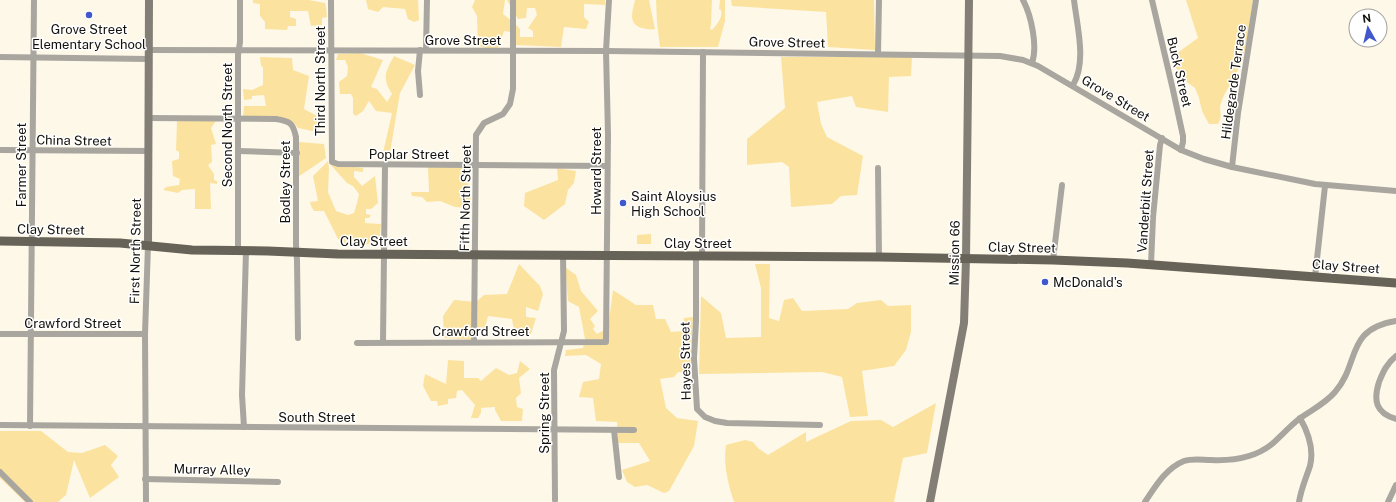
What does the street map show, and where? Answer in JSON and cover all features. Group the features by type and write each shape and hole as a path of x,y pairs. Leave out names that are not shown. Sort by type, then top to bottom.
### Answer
{"main road":[{"name":"Clay Street","path":"0,241 120,243 192,250 296,253 880,257 966,260 1053,260 1151,265 1396,283"}],"street":[{"name":"Farmer Street","path":"30,426 34,0"},
{"name":"First North Street","path":"146,502 145,334 148,245 149,0"},
{"name":"Second North Street","path":"240,0 238,151 242,251 242,395 244,427"},
{"name":"Third North Street","path":"331,0 332,162"},
{"path":"420,94 418,71 423,50 427,0"},
{"name":"Fifth North Street","path":"474,342 476,134 484,123 503,114 510,104 513,89 513,0"},
{"name":"Howard Street","path":"606,342 606,51 609,0"},
{"path":"878,0 878,54"},
{"name":"Mission 66","path":"930,502 963,336 966,306 969,0"},
{"path":"1023,0 1031,23 1035,51 1032,63"},
{"path":"1073,85 1080,69 1080,50 1074,0"},
{"name":"Buck Street","path":"1152,0 1181,128 1183,142 1181,150"},
{"name":"Hildegarde Terrace","path":"1232,167 1238,113 1256,0"},
{"name":"Grove Street","path":"0,57 33,58 239,50 606,51 1006,57 1032,63 1073,85 1181,150 1204,159 1232,167 1325,186 1396,191"},
{"name":"Hayes Street","path":"703,52 699,256 694,358 697,409 705,417 721,422 820,425"},
{"name":"Bodley Street","path":"148,118 276,119 289,122 293,126 296,137 298,338"},
{"name":"Vanderbilt Street","path":"1151,265 1159,153 1162,138"},
{"name":"China Street","path":"0,150 148,151"},
{"path":"238,151 296,153"},
{"name":"Poplar Street","path":"332,162 338,164 385,166 607,166"},
{"path":"383,342 385,166"},
{"path":"878,168 880,257"},
{"path":"1053,260 1062,185"},
{"path":"1315,277 1325,186"},
{"name":"Spring Street","path":"556,500 554,370 564,331 563,255"},
{"path":"1145,502 1160,479 1168,471 1184,461 1231,459 1252,456 1272,444 1282,432 1300,418 1328,400 1340,386 1354,352 1361,339 1367,332 1380,325 1396,321"},
{"name":"Crawford Street","path":"0,334 145,334"},
{"name":"Crawford Street","path":"357,343 606,342"},
{"path":"1396,356 1387,365 1381,376 1376,393 1378,406 1382,412 1388,417 1396,419"},
{"path":"1299,502 1300,491 1310,465 1311,455 1308,435 1300,418"},
{"name":"South Street","path":"0,425 634,430"},
{"path":"614,430 619,477"},
{"path":"0,472 30,502"},
{"name":"Murray Alley","path":"145,479 278,482"},
{"path":"1388,502 1396,485"}],"shaded area":[{"path":"253,0 309,0 325,3 327,17 322,18 322,25 311,26 308,11 290,11 290,17 296,19 296,26 288,26 287,30 265,29 265,22 260,16 260,4 253,3"},
{"path":"366,0 418,0 419,20 414,22 408,19 405,9 383,7 378,12 368,9"},
{"path":"475,0 505,0 503,14 513,22 510,32 504,31 498,49 489,49 478,46 477,16 472,7"},
{"path":"507,0 605,0 605,5 584,4 584,17 589,22 586,29 564,27 561,47 516,45 511,39 516,25 520,29 520,37 533,37 533,31 528,28 537,15 535,8 527,8 526,18 518,19"},
{"path":"635,0 649,0 655,29 642,28 634,23 632,12"},
{"path":"656,0 712,0 710,29 712,30 721,16 721,10 719,9 720,0 725,0 725,21 718,47 660,47"},
{"path":"731,0 874,0 875,50 828,47 826,12 732,6"},
{"path":"1186,0 1253,0 1244,53 1238,70 1221,103 1221,118 1218,124 1209,124 1202,111 1195,88 1184,80 1176,68 1176,54 1198,38"},
{"path":"360,53 383,60 371,87 377,89 387,102 392,94 387,83 386,75 388,67 394,56 415,65 400,93 390,153 383,153 392,113 376,111 369,101 363,111 356,116 353,114 353,98 351,94 340,94 339,82 347,76 348,67 345,60 336,60 338,54"},
{"path":"260,57 292,58 293,70 309,76 304,109 319,117 321,125 312,131 298,128 294,123 243,116 244,106 266,106 264,95 252,96 252,99 244,100 243,89 252,90 263,85 263,67 261,66"},
{"path":"781,57 912,57 911,76 889,77 888,112 856,107 852,96 817,102 821,124 827,137 863,156 857,195 841,196 832,204 791,207 789,167 782,162 747,165 747,139 785,108"},
{"path":"177,121 216,121 211,128 216,144 211,145 212,162 208,165 214,174 214,180 217,181 217,184 210,183 211,209 195,209 195,189 182,190 178,193 163,190 166,187 179,185 180,179 173,176 172,161 179,159 179,152 176,150"},
{"path":"299,142 324,144 326,158 298,177 297,174"},
{"path":"328,161 328,192 336,211 348,215 354,213 359,194 353,186 347,183 329,163 363,168 363,172 354,171 354,177 362,186 375,176 378,203 371,209 366,209 366,214 371,215 369,218 365,218 365,223 381,224 379,244 348,245 338,239 324,211 314,211 310,202 318,201 313,176"},
{"path":"428,167 466,167 472,208 455,207 440,201 427,202 422,197 412,196 411,192 429,192"},
{"path":"557,168 576,171 574,183 568,190 565,204 544,220 524,206 525,193 558,180"},
{"path":"651,234 651,244 637,244 637,235"},
{"path":"519,264 540,286 543,294 538,311 526,307 526,317 536,318 531,334 515,337 512,319 488,316 485,328 479,327 476,340 444,338 443,316 454,300 476,302 484,295 507,294"},
{"path":"755,264 770,264 769,318 779,321 784,300 793,298 802,311 848,309 857,303 881,300 888,306 911,305 911,332 906,350 894,366 862,371 868,416 850,417 842,377 822,372 699,374 701,296 721,313 726,338 761,337 761,288"},
{"path":"565,267 576,275 581,291 598,311 590,319 595,326 593,329 597,334 608,328 613,290 636,305 653,305 656,319 665,319 671,332 684,331 684,318 693,317 690,373 678,372 674,377 660,379 666,408 677,418 698,421 694,446 669,491 664,493 647,485 635,487 627,482 622,470 650,461 639,443 618,443 617,422 596,421 593,398 579,397 583,382 599,379 601,364 586,355 565,356 566,350 583,348 585,339 579,307 568,301"},
{"path":"448,360 464,361 464,378 478,378 481,381 496,368 509,375 517,373 520,361 530,369 519,378 521,393 516,398 517,407 523,409 522,421 501,421 495,407 481,408 481,413 478,418 471,418 475,405 462,390 457,391 456,398 448,399 448,404 438,406 437,401 431,401 423,386 425,374 446,384"},
{"path":"936,403 927,453 903,458 894,502 734,502 727,474 725,459 726,445 745,440 753,442 758,448 768,455 806,432 806,442 851,421 881,420 893,427"},
{"path":"0,431 41,431 68,452 82,453 105,445 118,456 111,465 119,477 90,498 74,460 66,495 58,502 25,502 0,478"}],"place":[{"name":"Grove Street Elementary School","path":"89,15"},
{"name":"Saint Aloysius High School","path":"623,203"},
{"name":"McDonald's","path":"1045,282"}]}
